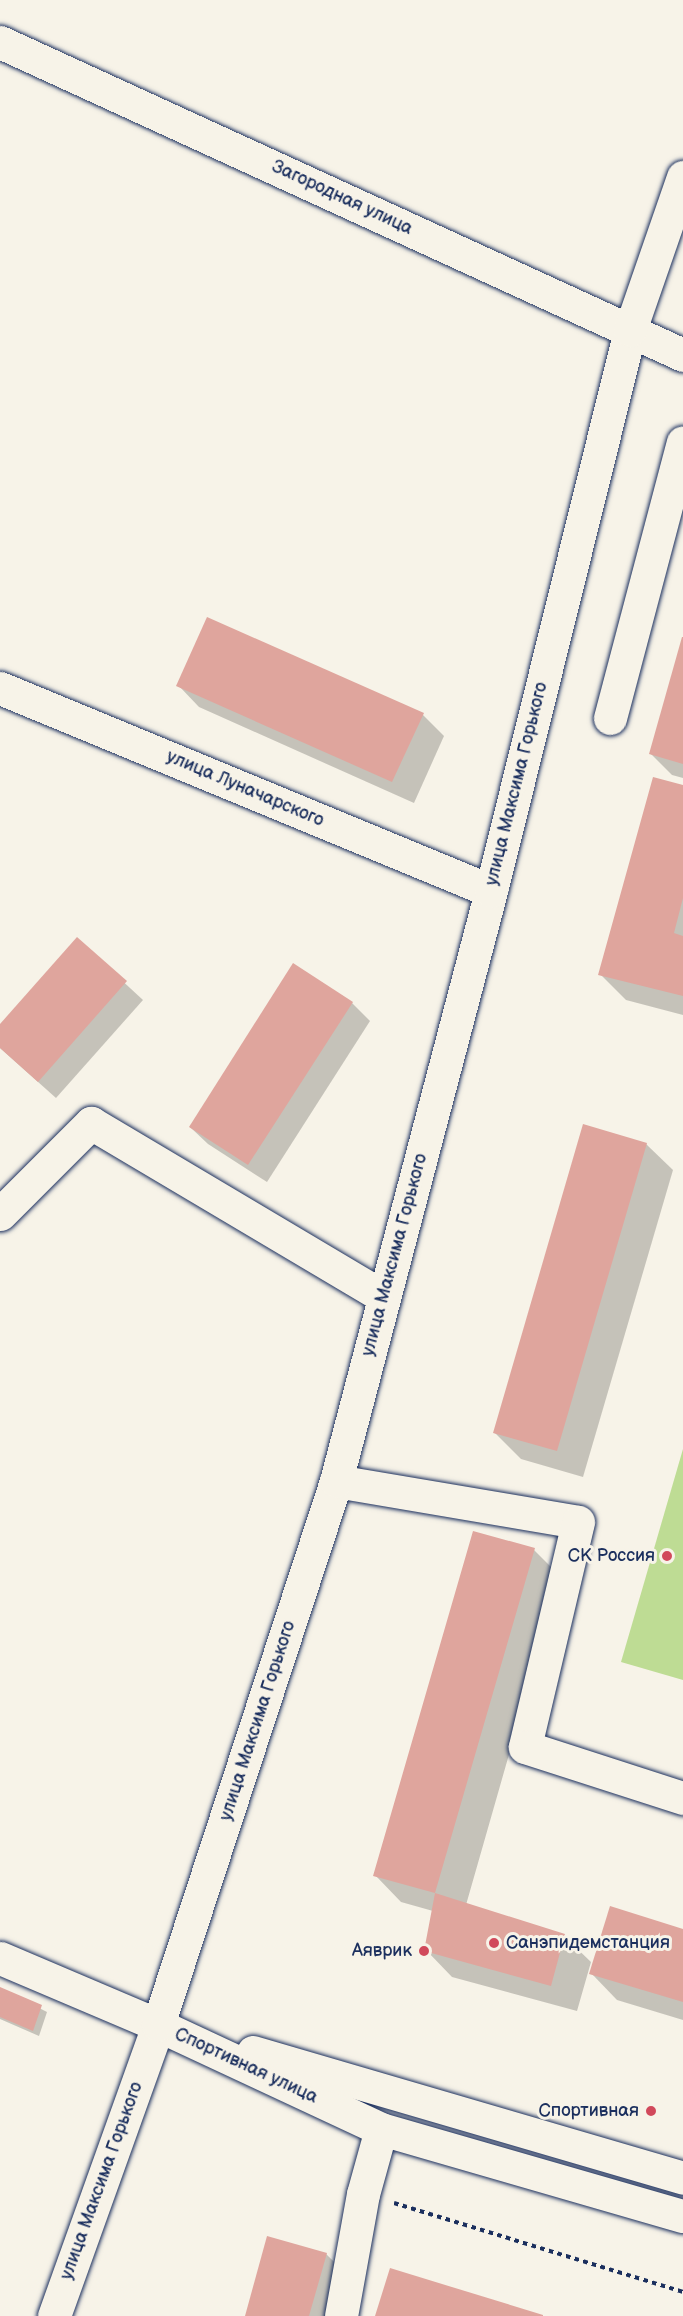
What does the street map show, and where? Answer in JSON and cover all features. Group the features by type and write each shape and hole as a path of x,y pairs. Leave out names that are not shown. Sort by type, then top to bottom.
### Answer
{"street":[{"name":"Загородная улица","path":"0,42 683,355"},
{"name":"улица Максима Горького","path":"54,2316 158,2025 336,1481 491,891 630,330 683,177"},
{"path":"610,717 676,509 683,442"},
{"name":"улица Луначарского","path":"0,688 491,891"},
{"path":"0,1214 92,1123 384,1297"},
{"path":"336,1481 578,1522 525,1748 683,1798"},
{"path":"0,1958 158,2025"},
{"name":"Спортивная улица","path":"158,2025 381,2129 683,2216"},
{"name":"Спортивная улица","path":"158,2025 683,2178"},
{"path":"341,2316 363,2194 381,2129"}],"path":[{"path":"363,2194 683,2292"}],"green space":[{"name":"СК Россия","path":"683,1449 683,1680 621,1662"}],"building":[{"path":"207,617 424,713 392,782 176,686"},
{"path":"683,637 683,764 649,754"},
{"path":"653,777 683,785 683,898 674,933 683,936 683,996 598,975"},
{"path":"77,937 127,981 38,1082 0,1048 0,1024"},
{"path":"293,963 353,1002 248,1165 189,1127"},
{"path":"583,1124 647,1143 557,1451 493,1433"},
{"path":"473,1531 535,1548 435,1893 373,1876"},
{"name":"Санэпидемстанция","path":"435,1893 565,1934 551,1986 424,1951"},
{"path":"610,1906 683,1929 683,2002 589,1974"},
{"path":"0,1987 42,2005 33,2031 0,2017"},
{"path":"267,2236 327,2253 309,2316 245,2316"},
{"path":"390,2268 543,2315 543,2316 375,2316"}],"place":[{"name":"СК Россия","path":"667,1556"},
{"name":"Санэпидемстанция","path":"494,1943"},
{"name":"Аяврик","path":"424,1951"},
{"name":"Спортивная","path":"651,2111"}]}
